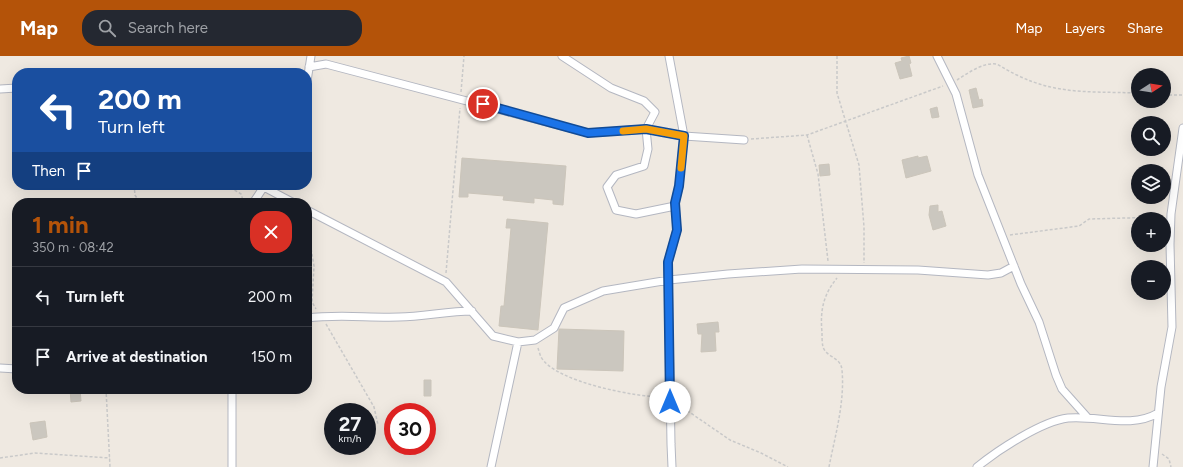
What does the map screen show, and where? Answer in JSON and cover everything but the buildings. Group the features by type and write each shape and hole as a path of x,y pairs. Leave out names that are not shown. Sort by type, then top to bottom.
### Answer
{"street":[{"path":"311,56 309,67 326,64 588,133 646,129 684,136 744,140"},
{"path":"562,56 611,88 644,101 655,112 646,129 648,149 644,166 616,175 607,187 616,210 636,214 675,206"},
{"path":"669,56 684,136 675,206 677,230 668,262 672,467"},
{"path":"937,56 952,84 978,175 1004,243 1037,316 1062,389 1087,417"},
{"path":"0,89 12,88"},
{"path":"1171,217 1183,128"},
{"path":"270,190 285,198"},
{"path":"312,213 446,282 493,336 518,342 535,340 554,328 564,308 603,291 669,280 778,270 829,269 918,270 988,275 1001,273 1014,266"},
{"path":"1152,467 1158,413 1172,327 1170,252"},
{"path":"312,318 329,316 418,317 449,311 472,311"},
{"path":"491,467 518,342"},
{"path":"0,368 12,369"},
{"path":"232,394 232,467"},
{"path":"977,467 990,456 1015,441 1050,424 1067,418 1087,417 1134,421 1150,418 1158,413"}],"path":[{"path":"446,282 464,56"},
{"path":"837,56 837,93 859,164 864,227 864,270"},
{"path":"744,140 807,135 952,84 970,72 992,64 1023,78 1056,90 1075,92 1131,93"},
{"path":"304,68 309,67"},
{"path":"1171,95 1183,95"},
{"path":"807,135 818,174 829,269"},
{"path":"234,190 241,194 242,198"},
{"path":"1004,243 1008,236 1079,226 1089,219 1131,218"},
{"path":"312,256 314,266 312,302 318,312"},
{"path":"829,467 842,390 842,368 838,360 823,348 821,320 822,302 830,286 843,270"},
{"path":"324,322 374,407 378,425"},
{"path":"535,340 541,358 563,375 586,383 645,397 670,399 684,407 730,440 761,453 788,467"},
{"path":"106,394 110,467"},
{"path":"1154,448 1169,459 1171,467"},
{"path":"0,458 35,453 110,458"}],"slow traffic":[{"path":"623,131 646,129 684,136 681,168"}],"route":[{"path":"483,104 588,133 646,129 684,136 679,186 675,203 677,230 668,262 670,402"}]}
